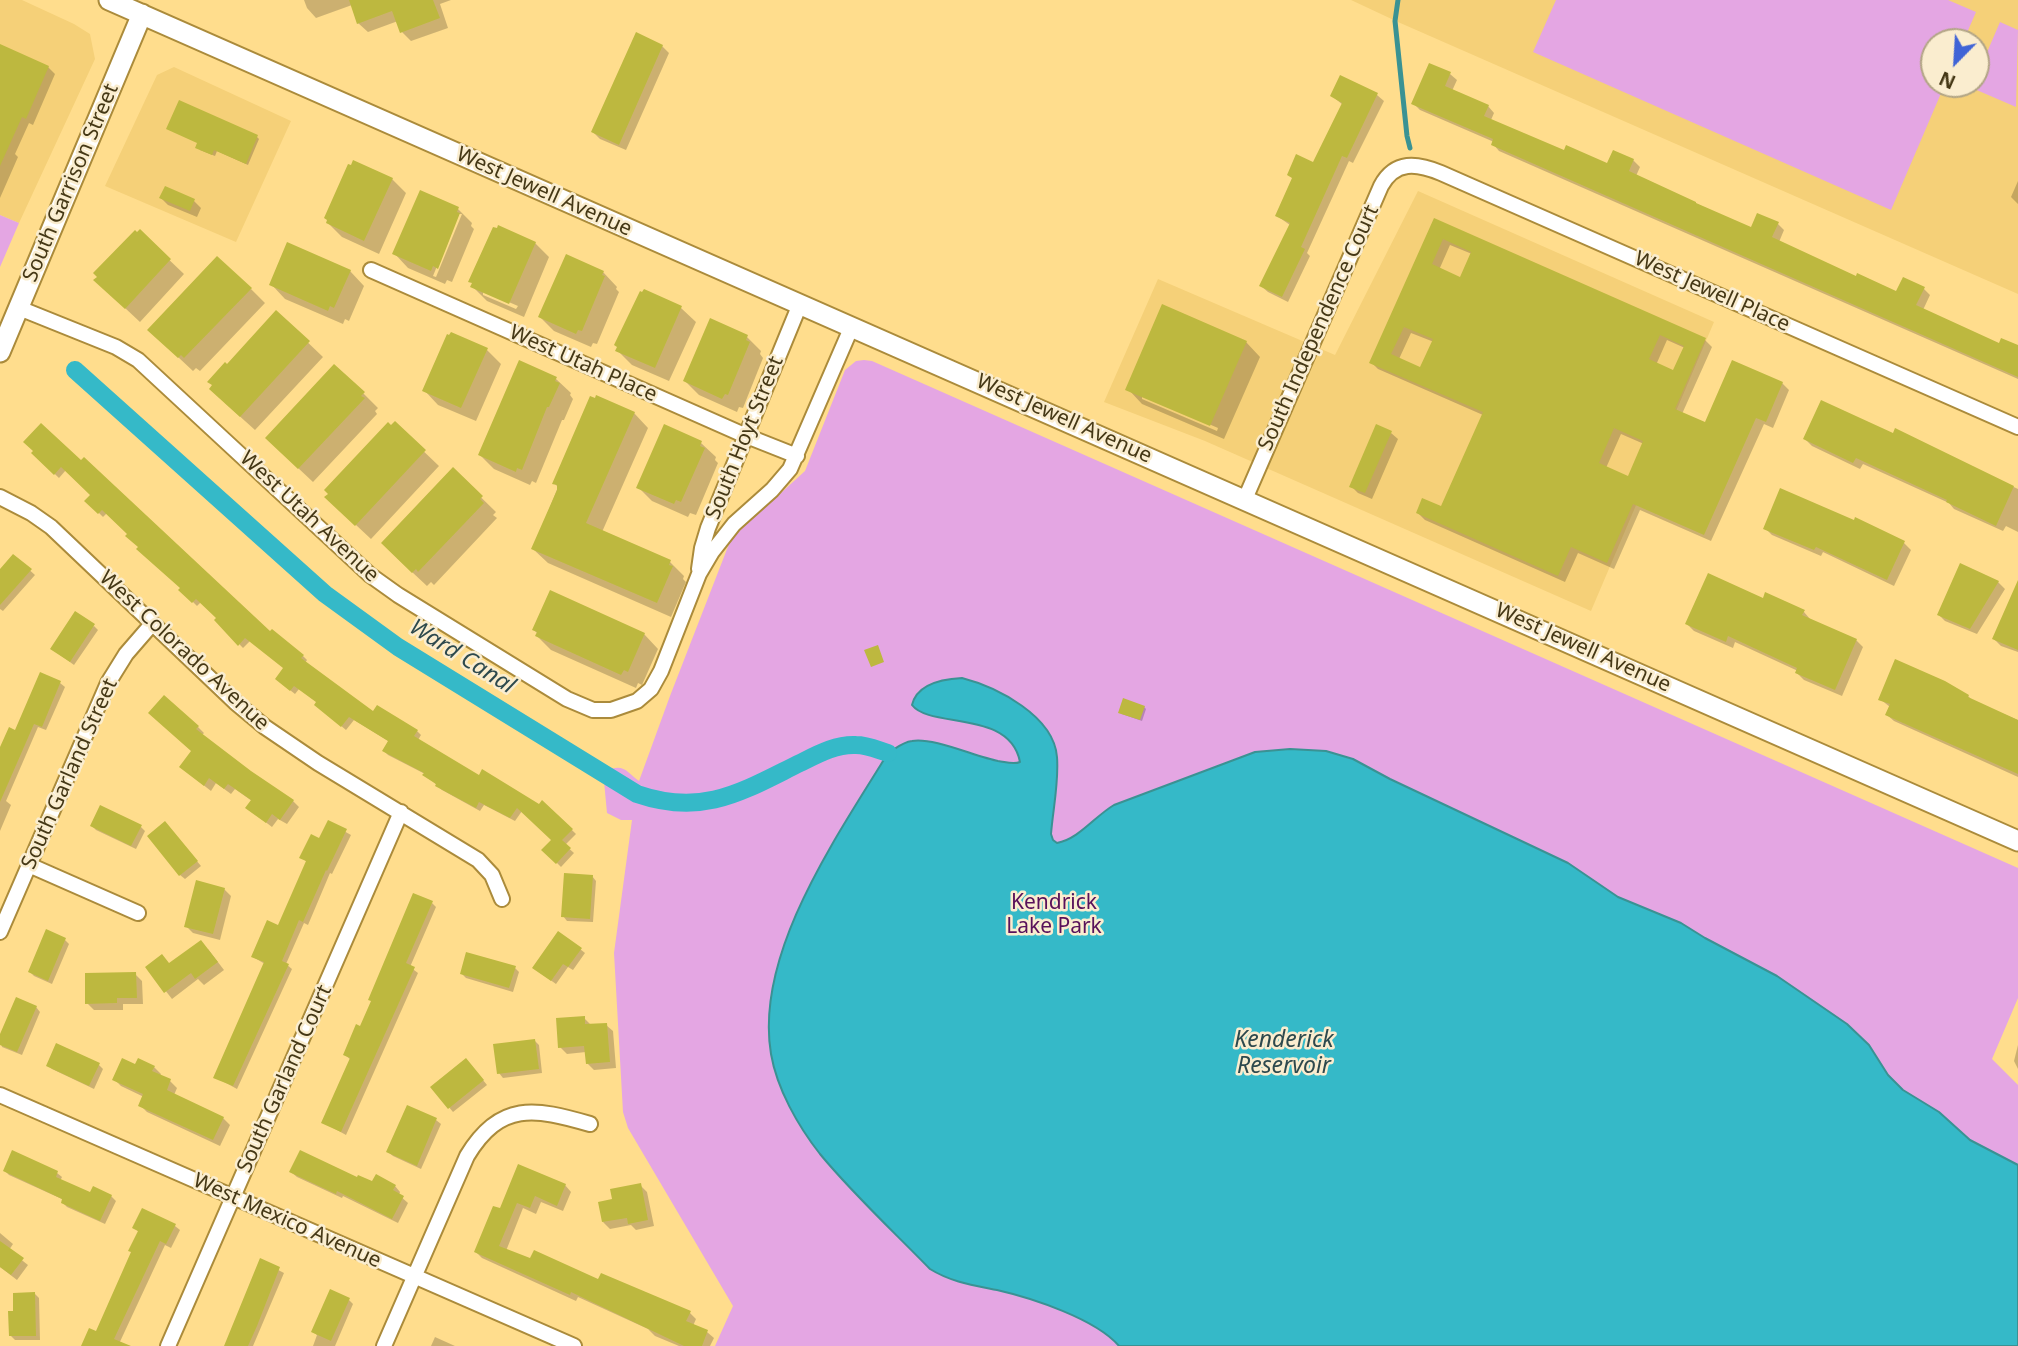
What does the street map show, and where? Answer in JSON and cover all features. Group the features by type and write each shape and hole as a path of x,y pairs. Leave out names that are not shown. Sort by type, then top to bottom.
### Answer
{"main road":[{"name":"West Jewell Avenue","path":"109,0 2018,841"},
{"name":"South Garrison Street","path":"0,352 142,14"}],"street":[{"name":"West Jewell Place","path":"1404,166 1419,165 1441,173 2018,427"},
{"name":"South Independence Court","path":"1245,499 1381,186 1391,173 1404,166"},
{"name":"West Utah Place","path":"371,270 797,456"},
{"name":"South Hoyt Street","path":"699,574 708,528 800,304"},
{"name":"West Utah Avenue","path":"19,308 116,347 153,371 343,552 390,590 575,703 593,709 611,710"},
{"name":"South Hoyt Street","path":"611,710 637,701 651,689 661,671 699,574 723,537 784,477 797,456 852,326"},
{"name":"West Colorado Avenue","path":"0,497 51,527 235,702 272,732 478,860 492,875 502,899"},
{"name":"South Garland Street","path":"0,932 108,683 127,654 152,624"},
{"name":"South Garland Court","path":"168,1346 401,812"},
{"path":"29,865 138,913"},
{"name":"West Mexico Avenue","path":"0,1095 574,1346"},
{"path":"384,1346 475,1143 491,1126 513,1115 531,1111 590,1124"}],"shaded area":[{"path":"0,0 22,0 74,24 90,34 95,59 19,223 0,215"},
{"path":"1351,0 2018,0 2018,294 1398,22"},
{"path":"174,67 291,121 236,242 105,186 157,75"},
{"path":"1418,191 1714,322 1591,611 1205,441 1104,402 1158,279 1335,355"}],"green space":[{"path":"1556,0 1948,0 1976,12 1969,28 1920,28 1920,98 1939,98 1891,210 1533,52"},
{"path":"2000,22 2018,30 2016,107 1990,96 1990,45"},
{"path":"0,215 19,223 0,267"},
{"name":"Kendrick Lake Park","path":"856,361 872,361 2018,868 2018,998 1992,1059 2018,1085 2018,1346 715,1346 733,1306 628,1128 623,1112 614,953 632,820 621,820 607,813 604,781 608,770 618,768 639,781 729,544 737,533 805,471 845,370"}],"water":[{"name":"Kenderick Reservoir","path":"962,678 1007,696 1035,716 1046,729 1057,757 1057,786 1051,834 1057,843 1073,837 1114,805 1255,752 1290,749 1326,751 1353,759 1568,863 1618,897 1681,923 1777,976 1847,1024 1869,1045 1888,1075 1903,1090 1939,1112 1970,1140 2018,1165 2018,1346 1119,1346 1095,1327 1045,1304 970,1285 930,1269 846,1184 804,1131 783,1094 774,1067 769,1015 775,976 787,936 804,896 846,820 888,753 906,743 921,741 998,761 1020,762 1013,745 1001,734 986,727 935,717 912,705 925,687 939,681"}],"building":[{"path":"349,0 433,0 440,18 400,33 392,11 357,24"},
{"path":"636,32 663,45 619,145 591,132"},
{"path":"0,44 49,66 26,119 22,117 0,166"},
{"path":"1429,63 1451,72 1445,86 1489,105 1484,116 1564,150 1566,145 1607,163 1613,150 1634,159 1629,171 1751,227 1757,213 1779,222 1772,237 1856,276 1857,273 1896,291 1903,277 1925,287 1916,305 1999,343 2001,338 2018,345 2018,377 1491,145 1493,139 1411,104"},
{"path":"1340,75 1378,93 1347,158 1342,156 1301,247 1305,249 1282,297 1259,286 1290,223 1275,216 1292,178 1287,175 1296,154 1313,162 1342,103 1330,96"},
{"path":"179,100 258,135 246,164 214,150 212,155 195,148 197,143 166,129"},
{"path":"353,160 393,178 364,241 326,223 324,218 348,164 351,165"},
{"path":"165,186 195,199 190,211 159,198"},
{"path":"420,190 459,207 457,212 460,213 438,269 433,266 431,271 392,254"},
{"path":"1434,218 1706,338 1675,409 1705,422 1732,360 1783,382 1766,422 1756,418 1704,535 1633,504 1607,563 1571,547 1558,576 1416,513 1422,498 1441,506 1483,412 1369,363","holes":["1443,239 1471,252 1460,277 1432,264","1404,327 1433,339 1420,367 1391,354","1660,335 1684,346 1673,370 1649,359","1614,428 1643,441 1628,476 1599,463"]},
{"path":"498,225 536,242 509,304 470,287 472,283 468,282 493,227 497,228"},
{"path":"140,229 171,259 125,309 93,280 97,277 93,273 135,230 137,232"},
{"path":"287,242 351,270 334,308 330,306 328,311 269,285"},
{"path":"566,254 604,271 602,275 605,276 582,331 578,330 576,334 538,317"},
{"path":"217,256 252,288 184,358 181,355 178,358 147,330"},
{"path":"644,289 682,306 655,368 615,351 617,347 614,345 640,291"},
{"path":"1162,304 1247,341 1210,426 1125,390"},
{"path":"276,310 310,341 240,417 209,389 212,385 207,382"},
{"path":"710,318 748,335 746,340 750,342 728,395 725,394 722,399 683,381"},
{"path":"451,332 488,348 461,408 422,391 447,334"},
{"path":"519,360 557,377 555,381 560,383 547,407 522,470 517,468 516,472 478,455"},
{"path":"334,364 365,392 361,396 365,398 298,469 265,438"},
{"path":"596,395 635,412 586,523 671,560 669,565 673,566 657,603 531,549 557,490 557,485 552,484 590,396 595,398"},
{"path":"1821,400 1893,433 1895,428 2014,486 1996,526 1856,458 1853,463 1803,439"},
{"path":"395,421 426,450 355,526 324,497 328,494 324,490 388,422 391,425"},
{"path":"41,423 81,460 84,457 270,631 272,629 304,655 301,658 373,711 377,705 418,730 414,736 479,775 482,769 539,804 542,800 573,829 562,840 571,848 556,864 541,850 551,840 517,808 510,818 479,802 476,808 435,786 436,784 422,775 424,773 382,751 388,741 349,717 341,727 314,705 316,702 294,686 290,691 275,679 283,668 245,638 238,646 214,620 216,618 196,599 192,603 178,590 180,588 136,549 138,547 125,536 127,534 102,510 98,514 84,501 90,495 61,467 54,475 31,453 33,451 23,442"},
{"path":"664,424 702,441 700,446 705,448 681,502 676,500 674,504 636,488"},
{"path":"1376,424 1392,431 1365,493 1349,487"},
{"path":"453,467 483,496 480,499 484,503 418,572 416,569 412,573 381,543"},
{"path":"1780,488 1854,520 1855,517 1905,541 1887,580 1816,547 1814,550 1763,529"},
{"path":"13,554 32,569 0,605 0,569"},
{"path":"1960,563 1999,581 1970,629 1937,615"},
{"path":"1708,573 1763,598 1765,592 1805,610 1802,615 1857,639 1835,690 1795,673 1797,668 1728,636 1726,642 1685,624"},
{"path":"2018,580 2018,650 1992,639"},
{"path":"550,590 645,633 628,672 624,670 621,675 535,636 537,632 532,630"},
{"path":"75,611 95,624 70,662 50,649"},
{"path":"878,645 884,662 871,667 864,650"},
{"path":"1895,659 1945,681 1969,695 1968,697 2018,720 2018,774 1885,715 1890,704 1878,700"},
{"path":"40,672 61,681 42,727 34,724 0,802 0,747 9,727 15,730"},
{"path":"164,695 199,726 196,729 294,800 280,820 272,814 266,823 245,808 251,800 228,784 224,789 209,778 204,786 179,767 191,751 148,713"},
{"path":"1123,698 1145,706 1140,720 1118,713"},
{"path":"100,805 142,825 131,846 90,826"},
{"path":"328,820 347,829 303,922 299,920 282,961 289,964 233,1086 213,1078 264,962 251,957 267,920 278,925 306,861 299,858 311,834 319,838"},
{"path":"165,821 198,861 179,876 147,836"},
{"path":"564,873 593,875 590,919 561,917"},
{"path":"196,880 225,888 213,934 184,927"},
{"path":"413,893 433,901 406,963 415,967 341,1132 321,1123 350,1058 343,1055 356,1024 360,1026 371,1001 368,1000"},
{"path":"46,929 66,938 48,981 28,972"},
{"path":"558,931 582,948 568,967 563,964 551,981 532,968"},
{"path":"201,940 218,962 195,979 191,973 164,993 145,967 162,954 169,963"},
{"path":"466,952 516,966 509,988 460,974"},
{"path":"136,972 137,998 117,998 117,1003 85,1004 85,973"},
{"path":"16,997 37,1006 17,1052 0,1045 0,1034"},
{"path":"585,1016 585,1024 607,1023 610,1062 586,1064 584,1046 558,1048 556,1018"},
{"path":"535,1039 539,1069 497,1074 493,1044"},
{"path":"56,1043 100,1063 89,1086 46,1066"},
{"path":"122,1058 135,1064 138,1058 155,1066 152,1071 171,1079 167,1090 224,1117 213,1140 138,1106 143,1094 112,1080"},
{"path":"466,1058 484,1080 448,1109 430,1087"},
{"path":"407,1105 437,1118 417,1166 386,1152"},
{"path":"12,1150 58,1171 56,1177 90,1192 93,1186 112,1195 100,1221 61,1203 62,1199 3,1171"},
{"path":"300,1150 357,1177 358,1175 372,1181 376,1174 396,1185 393,1190 404,1196 392,1219 337,1191 336,1194 289,1172"},
{"path":"518,1164 566,1184 557,1206 535,1196 530,1208 517,1203 499,1246 530,1258 534,1250 598,1279 601,1273 691,1311 686,1321 708,1330 702,1346 684,1346 571,1292 570,1295 474,1252 493,1206 500,1208"},
{"path":"641,1183 648,1220 628,1224 627,1218 602,1222 598,1202 612,1199 610,1189"},
{"path":"142,1208 176,1224 166,1244 160,1241 114,1339 131,1346 81,1346 89,1328 96,1331 131,1252 128,1251 138,1231 132,1228"},
{"path":"0,1241 24,1258 11,1275 0,1267"},
{"path":"260,1258 280,1267 257,1326 248,1346 224,1346"},
{"path":"330,1289 350,1298 331,1341 311,1332"},
{"path":"35,1292 36,1336 9,1336 8,1311 13,1311 13,1293"}],"waterway":[{"path":"1398,0 1395,21 1410,148"},
{"name":"Ward Canal","path":"75,370 325,594 398,647 637,794 683,803 703,802 741,791 834,748 860,745 888,753"}]}
